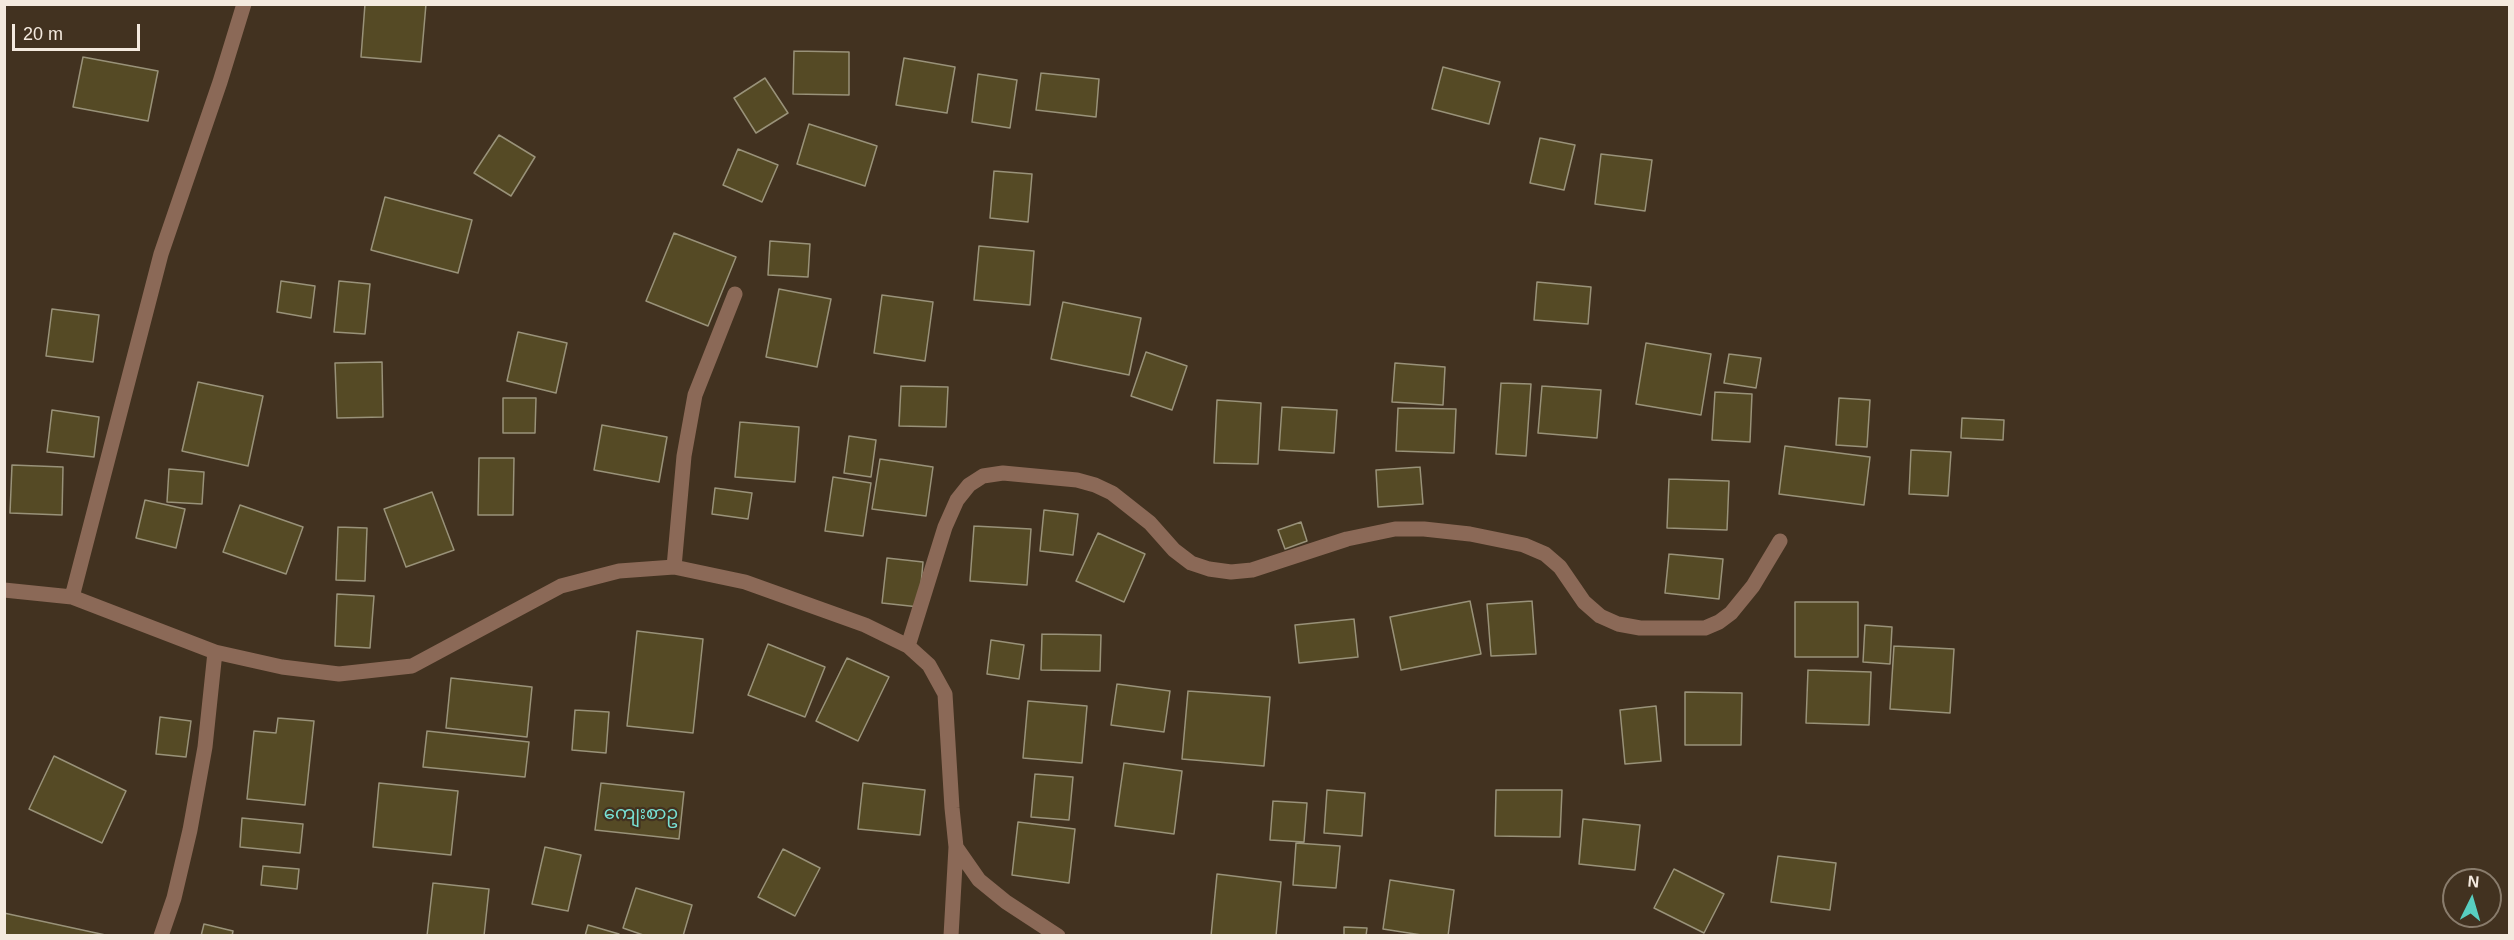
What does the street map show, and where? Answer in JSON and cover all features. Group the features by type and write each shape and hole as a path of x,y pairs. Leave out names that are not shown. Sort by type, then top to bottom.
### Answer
{"street":[{"path":"72,597 161,254 244,4"},
{"path":"674,567 684,456 695,396 735,294"},
{"path":"908,646 945,527 957,500 969,485 983,476 1003,473 1077,480 1095,485 1112,493 1143,517 1174,550 1191,563 1209,569 1231,572 1252,570 1365,534 1395,529 1424,529 1470,534 1524,545 1545,554 1560,567 1584,602 1600,616 1618,624 1640,628 1705,628 1719,622 1731,613 1753,586 1780,541"},
{"path":"4,590 72,597 215,652 282,667 339,674 412,666 561,586 620,571 674,567 745,582 865,624 908,646 929,665 945,694 956,847 951,936"},
{"path":"161,936 174,898 192,820 205,747 215,652"},
{"path":"956,847 979,880 1006,902 1058,936"}],"building":[{"path":"365,4 426,4 421,62 361,57"},
{"path":"794,51 849,52 849,95 793,94"},
{"path":"83,57 158,71 148,121 73,107"},
{"path":"904,58 955,67 947,113 896,105"},
{"path":"1443,67 1500,82 1489,124 1432,109"},
{"path":"1041,73 1099,79 1096,117 1036,110"},
{"path":"978,74 1017,80 1010,128 972,122"},
{"path":"765,78 788,113 756,133 734,98"},
{"path":"809,124 877,146 865,186 797,164"},
{"path":"499,135 535,157 511,196 474,173"},
{"path":"1540,138 1575,145 1564,190 1530,183"},
{"path":"738,149 778,165 762,202 723,185"},
{"path":"1601,154 1652,160 1645,211 1595,204"},
{"path":"994,171 1032,174 1028,222 990,218"},
{"path":"385,197 472,220 458,273 371,250"},
{"path":"674,233 736,257 708,326 646,301"},
{"path":"770,241 810,244 808,277 768,275"},
{"path":"979,246 1034,251 1030,305 974,300"},
{"path":"281,281 315,286 311,318 277,312"},
{"path":"339,281 370,284 365,334 334,332"},
{"path":"1537,282 1591,287 1588,324 1534,320"},
{"path":"779,289 831,299 817,367 766,357"},
{"path":"882,295 933,302 925,361 874,353"},
{"path":"1063,302 1141,318 1129,375 1051,359"},
{"path":"52,309 99,315 93,362 46,356"},
{"path":"518,332 567,343 556,393 507,381"},
{"path":"1646,343 1711,354 1701,415 1636,404"},
{"path":"1146,352 1187,366 1172,410 1131,396"},
{"path":"1729,354 1761,358 1756,388 1724,383"},
{"path":"382,362 383,417 337,418 335,363"},
{"path":"1395,363 1445,367 1443,405 1392,402"},
{"path":"198,382 263,396 248,466 182,451"},
{"path":"1501,383 1531,384 1526,456 1496,454"},
{"path":"901,386 948,387 946,427 899,426"},
{"path":"1542,386 1601,390 1597,438 1538,433"},
{"path":"1715,392 1752,394 1750,442 1712,440"},
{"path":"503,398 536,398 535,433 503,433"},
{"path":"1839,398 1870,400 1867,447 1836,445"},
{"path":"1217,400 1261,403 1258,464 1214,463"},
{"path":"1282,407 1337,410 1334,453 1279,450"},
{"path":"1398,408 1456,409 1454,453 1396,451"},
{"path":"52,410 99,417 94,457 47,452"},
{"path":"1962,418 2004,420 2003,440 1961,438"},
{"path":"740,422 799,427 795,482 735,477"},
{"path":"602,425 667,437 659,482 594,470"},
{"path":"849,436 876,440 871,477 844,473"},
{"path":"1785,446 1870,457 1864,505 1779,494"},
{"path":"1911,450 1951,452 1948,496 1909,494"},
{"path":"479,458 514,458 513,515 478,515"},
{"path":"880,459 933,467 926,516 872,509"},
{"path":"12,465 63,467 62,515 10,513"},
{"path":"1420,467 1423,504 1378,507 1376,470"},
{"path":"169,469 204,472 202,504 167,502"},
{"path":"833,477 871,483 863,536 825,531"},
{"path":"1669,479 1729,481 1727,530 1667,528"},
{"path":"715,488 752,493 748,519 712,514"},
{"path":"432,492 454,550 406,567 384,509"},
{"path":"145,500 185,509 176,548 136,538"},
{"path":"240,505 303,527 286,574 223,552"},
{"path":"1044,510 1078,514 1073,555 1040,551"},
{"path":"1301,522 1307,541 1285,549 1278,530"},
{"path":"974,526 1031,529 1027,585 970,581"},
{"path":"338,527 367,528 365,581 336,580"},
{"path":"1098,533 1145,554 1124,602 1076,581"},
{"path":"1669,554 1723,559 1719,599 1665,593"},
{"path":"887,558 923,562 919,607 882,603"},
{"path":"337,594 374,596 370,648 335,646"},
{"path":"1470,601 1481,654 1401,670 1390,617"},
{"path":"1532,601 1536,654 1491,656 1487,604"},
{"path":"1795,602 1858,602 1858,657 1795,657"},
{"path":"1354,619 1358,657 1299,663 1295,625"},
{"path":"1865,625 1892,627 1890,664 1863,662"},
{"path":"637,631 703,639 693,733 627,726"},
{"path":"1042,634 1101,635 1100,671 1041,670"},
{"path":"991,640 1024,645 1019,679 987,674"},
{"path":"768,644 825,667 805,717 748,695"},
{"path":"1894,646 1954,649 1950,713 1890,709"},
{"path":"847,658 889,677 858,741 816,721"},
{"path":"1808,670 1871,672 1869,725 1806,723"},
{"path":"451,678 532,687 527,737 446,728"},
{"path":"1117,684 1170,691 1164,732 1111,725"},
{"path":"1188,691 1270,697 1264,766 1182,759"},
{"path":"1685,692 1742,693 1741,745 1685,745"},
{"path":"1028,701 1087,706 1082,763 1023,758"},
{"path":"1656,706 1661,761 1625,764 1620,710"},
{"path":"575,710 609,712 606,753 572,750"},
{"path":"160,717 191,721 186,757 156,754"},
{"path":"278,718 314,721 305,805 247,799 254,731 276,733"},
{"path":"427,731 529,742 525,777 423,767"},
{"path":"54,756 126,791 102,843 29,809"},
{"path":"1124,763 1182,771 1174,834 1115,826"},
{"path":"1035,774 1073,777 1069,820 1031,817"},
{"path":"379,783 458,791 451,855 373,847"},
{"path":"601,783 684,792 679,839 595,830"},
{"path":"863,783 925,790 920,835 858,829"},
{"path":"1327,790 1365,793 1362,836 1324,833"},
{"path":"1496,790 1562,790 1560,837 1495,836"},
{"path":"1273,801 1307,803 1304,842 1270,840"},
{"path":"242,818 303,824 300,853 240,847"},
{"path":"1583,819 1640,825 1635,870 1579,864"},
{"path":"1018,822 1075,829 1069,883 1012,875"},
{"path":"1296,843 1340,846 1336,888 1293,885"},
{"path":"545,847 581,855 568,911 532,904"},
{"path":"783,849 820,868 795,916 758,897"},
{"path":"1778,856 1836,863 1830,910 1771,902"},
{"path":"263,866 299,869 297,889 261,885"},
{"path":"1674,869 1724,894 1704,933 1654,908"},
{"path":"1217,874 1281,882 1276,936 1211,936"},
{"path":"1390,880 1454,890 1448,936 1428,936 1383,929"},
{"path":"433,883 489,889 484,936 427,936"},
{"path":"636,888 692,905 683,936 646,936 623,928"},
{"path":"4,913 110,936 4,936"},
{"path":"204,924 233,931 232,936 201,936"},
{"path":"588,925 619,934 619,936 585,936"},
{"path":"1344,927 1367,928 1366,936 1344,936"}],"district":[{"name":"ကျေးစာဥ","path":"641,814"}]}
